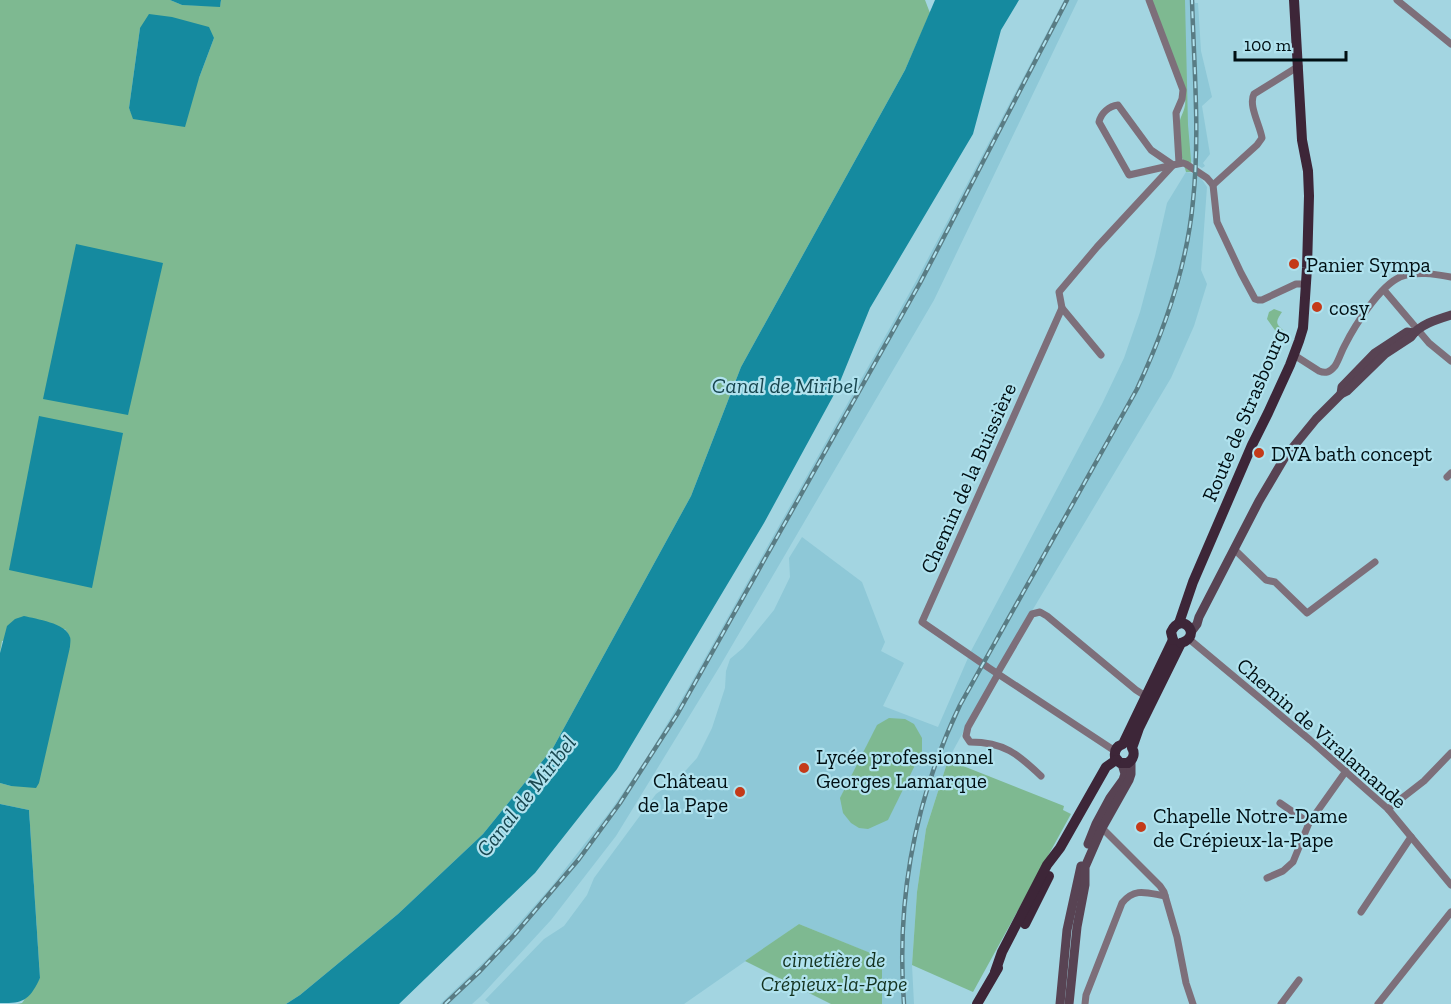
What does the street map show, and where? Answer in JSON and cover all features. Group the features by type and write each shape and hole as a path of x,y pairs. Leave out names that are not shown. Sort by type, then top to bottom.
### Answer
{"main road":[{"name":"Route de Strasbourg","path":"1183,634 1193,582 1294,355 1302,332 1309,196 1308,171 1302,140 1294,0"},
{"path":"1060,1004 1063,969 1078,876 1099,826 1129,780 1131,774 1123,754 1147,697 1183,634 1197,624 1258,501 1285,457 1316,419 1341,394 1347,391 1385,354 1411,337 1416,331 1451,315"},
{"path":"977,1004 1047,865 1060,848 1106,767 1123,754 1139,728 1183,634"},
{"path":"1069,1004 1085,867 1099,826"}],"street":[{"path":"1149,0 1183,90 1176,113 1176,164"},
{"path":"1396,0 1451,44"},
{"path":"1213,185 1257,146 1262,138 1252,103 1254,94 1299,66"},
{"path":"1176,164 1151,150 1118,105 1111,106 1100,116 1099,122 1129,175 1183,163 1207,178 1213,185 1217,222 1255,299 1262,300 1296,284 1306,284"},
{"name":"Chemin de la Buissière","path":"1123,754 922,622 1062,308 1059,292 1097,247 1176,164"},
{"path":"1294,355 1323,373 1330,370 1339,359 1356,325 1392,282 1408,275 1430,274 1451,277"},
{"path":"1384,290 1416,331 1451,361"},
{"path":"1062,308 1101,355"},
{"path":"1234,549 1266,580 1275,582 1307,614 1375,562"},
{"path":"1041,776 1018,755 1005,747 984,742 970,742 966,736 968,728 1032,614 1040,612 1047,616 1147,697"},
{"name":"Chemin de Viralamande","path":"1183,634 1310,740 1388,809 1451,885"},
{"path":"1388,809 1424,781 1451,753"},
{"path":"1267,878 1283,871 1293,862 1309,823 1346,771"},
{"path":"1280,804 1309,823"},
{"path":"1099,826 1160,886 1177,937 1186,983 1193,1004"},
{"path":"1361,912 1411,837"},
{"path":"1085,1004 1086,995 1122,903 1127,897 1138,892 1165,896"},
{"path":"1378,1004 1451,912"},
{"path":"1281,1004 1299,980"}],"shaded area":[{"path":"1064,0 1078,0 934,300 720,666 616,836 551,920 481,996 472,1004 440,1004 488,958 551,887 611,810 648,756 915,283"},
{"path":"1148,0 1194,0 1198,3 1201,51 1212,97 1202,106 1210,154 1202,168 1181,155 1180,121 1185,110 1185,97"},
{"name":"Lycée professionnel Georges Lamarque","path":"1186,172 1198,174 1207,187 1201,270 1207,284 1194,326 1171,378 998,668 948,760 926,829 917,892 912,965 914,1004 882,1004 882,958 799,924 684,1004 490,1004 485,1000 544,939 564,926 587,895 594,878 656,794 678,779 697,758 712,728 725,688 726,671 730,659 743,648 774,610 790,577 789,558 802,537 862,582 885,642 881,651 904,663 883,706 938,727 971,651 1124,358 1140,312 1167,203"}],"green space":[{"path":"0,0 170,0 182,5 220,6 221,0 925,0 930,13 905,70 741,367 691,496 553,748 483,834 398,914 300,995 286,1004 17,1004 22,1003 40,978 29,810 0,804 0,783 11,786 70,647 70,637 65,629 2,641 0,653","holes":["140,28 214,38 199,78 134,119 129,108"]},
{"path":"1148,0 1185,0 1188,125 1192,172 1186,172 1179,142 1178,130 1185,108 1185,97"},
{"path":"1274,309 1282,312 1277,321 1287,338 1284,341 1267,319 1269,312"},
{"path":"889,718 905,719 914,724 922,738 922,751 888,820 868,829 859,828 851,823 843,813 840,798 877,725"},
{"path":"948,760 1064,806 1063,810 1071,814 973,992 912,965 917,892 926,829"},
{"name":"cimetière de Crépieux-la-Pape","path":"799,924 873,954 871,961 877,963 880,957 882,958 882,1004 831,1004 745,961"}],"water":[{"path":"170,0 221,0 220,7 182,5"},
{"name":"Canal de Miribel","path":"935,0 1019,0 1001,30 973,134 870,308 837,389 764,523 617,769 535,873 399,1004 286,1004 398,914 483,834 553,748 691,496 741,367 905,70"},
{"path":"149,14 172,17 209,27 214,38 199,78 185,127 133,119 129,108 140,28"},
{"path":"76,244 163,263 128,415 43,399"},
{"path":"39,416 123,433 92,588 9,570"},
{"path":"24,616 57,625 63,628 70,637 70,647 36,788 0,783 0,653 7,626 15,619"},
{"path":"0,804 29,810 40,978 33,991 25,999 8,1003 0,1003"}],"railway":[{"path":"445,1004 515,934 579,859 620,803 678,713 920,283 1067,0"},
{"path":"904,1004 902,965 906,888 920,813 944,741 960,705 1137,389 1157,344 1180,274 1190,226 1195,176 1196,101 1192,0"}],"place":[{"name":"Panier Sympa","path":"1294,264"},
{"name":"cosy","path":"1317,307"},
{"name":"DVA bath concept","path":"1259,453"},
{"name":"Lycée professionnel Georges Lamarque","path":"804,768"},
{"name":"Château de la Pape","path":"740,792"},
{"name":"Chapelle Notre-Dame de Crépieux-la-Pape","path":"1141,827"}]}
